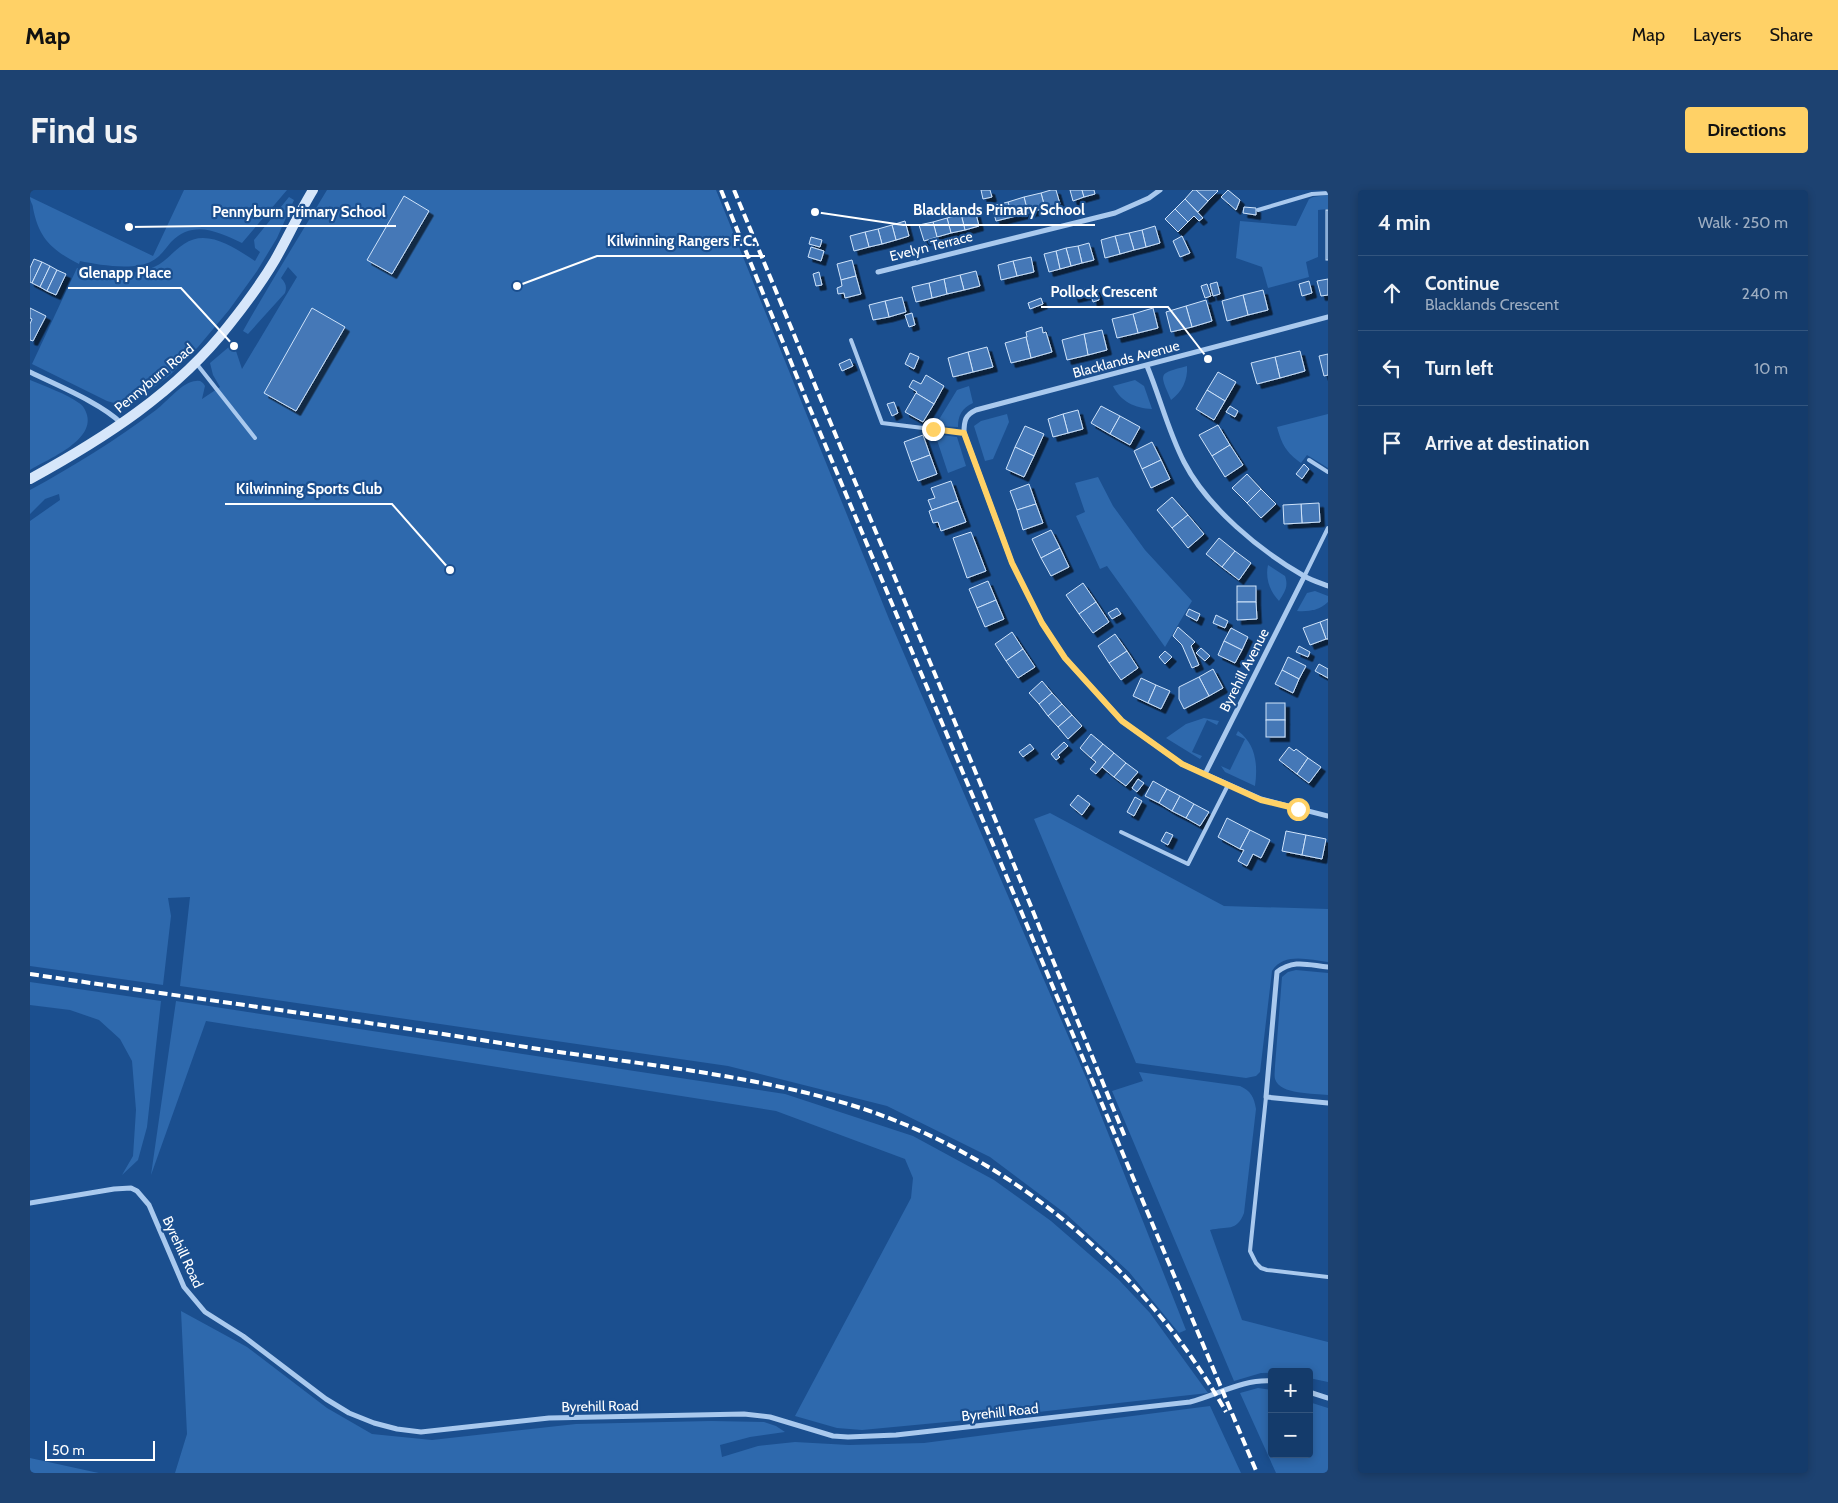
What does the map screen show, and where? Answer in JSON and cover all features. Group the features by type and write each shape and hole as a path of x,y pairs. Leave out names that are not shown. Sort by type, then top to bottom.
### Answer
{"street":[{"name":"Pennyburn Road","path":"30,480 74,455 121,424 163,392 196,363 230,325 274,261 313,190"},
{"name":"Evelyn Terrace","path":"878,272 1116,213 1149,198 1160,190"},
{"name":"Blacklands Avenue","path":"964,433 966,416 976,410 1328,318"},
{"path":"1147,366 1184,462 1203,490 1231,521 1250,538 1304,576 1328,586"},
{"path":"30,372 82,398 116,418 121,424"},
{"path":"964,433 1012,563 1042,623 1065,658 1122,721 1182,764 1261,800 1328,816"},
{"name":"Byrehill Avenue","path":"1204,774 1304,576"},
{"path":"1328,966 1295,963 1285,966 1277,972 1266,1097 1328,1103"},
{"name":"Byrehill Road","path":"30,1203 114,1189 131,1188 137,1191 149,1205 184,1287 205,1312 243,1336 326,1399 374,1424 397,1429 421,1432 445,1431 549,1418 744,1414 770,1417 833,1436 848,1437 896,1434 1190,1402 1255,1381 1268,1381"},
{"path":"1313,1393 1328,1398"}],"lane":[{"path":"1258,210 1312,194 1328,193"},
{"path":"850,340 882,423 964,433"},
{"path":"196,363 255,438"},
{"path":"1309,460 1328,472"},
{"path":"1304,576 1328,528"},
{"path":"1121,832 1188,864 1228,785"},
{"path":"1266,1097 1252,1217 1250,1251 1252,1257 1261,1268 1267,1270 1328,1277"}],"shaded area":[{"path":"184,190 287,190 242,243 215,232 197,229 180,235 152,261 136,266 107,265 80,261 79,264 61,254 43,236 30,200 30,197 153,256"},
{"path":"327,190 716,190 889,619 1087,1080 1186,1330 1179,1333 1129,1272 1066,1214 990,1157 887,1106 728,1066 180,986 190,897 168,898 171,916 163,985 30,966 30,521 60,500 59,494 45,499 30,514 30,490 126,432 156,410 186,384 197,381 202,382 205,386 202,399 220,387 213,375 210,363 230,346 236,351 242,369 297,277 288,267 281,278 286,285 285,293 248,334 243,331"},
{"path":"1328,195 1328,209 1318,210 1318,257 1306,262 1309,277 1268,288 1262,267 1236,258 1240,221 1296,226 1309,199"},
{"path":"289,197 294,200 277,238 257,271 229,310 198,347 171,374 139,399 131,404 107,401 32,364 77,268 100,274 142,271 158,265 184,244 202,238 221,242 255,261 260,252 255,248 254,240"},
{"path":"1187,366 1184,385 1171,400 1164,384 1164,375"},
{"path":"30,380 62,393 80,404 87,413 87,424 84,433 77,441 58,455 30,470"},
{"path":"1135,380 1144,386 1152,409 1129,403 1116,392 1113,386"},
{"path":"969,386 973,403 961,412 958,427 935,426 957,390"},
{"path":"1007,414 1009,422 993,459 985,461 974,426 981,421"},
{"path":"1328,414 1328,468 1307,455 1301,463 1285,448 1277,427"},
{"path":"935,434 957,437 966,466 948,473"},
{"path":"1098,477 1113,506 1145,550 1192,601 1165,647 1107,566 1100,569 1076,516 1085,512 1075,483"},
{"path":"1268,565 1285,576 1286,587 1279,601 1269,584 1267,575"},
{"path":"1315,591 1328,596 1328,602 1314,610 1297,611 1307,593"},
{"path":"1204,718 1219,721 1217,725 1207,720 1192,752 1202,756 1200,759 1166,738 1186,724"},
{"path":"1238,731 1249,742 1252,749 1256,763 1255,786 1225,772 1221,766 1230,770 1245,739 1236,735"},
{"path":"1050,813 1224,906 1328,909 1328,962 1290,959 1277,965 1272,971 1260,1072 1256,1076 1246,1078 1136,1063 1034,819"},
{"path":"1296,970 1328,973 1328,1095 1290,1091 1278,1084 1275,1079 1282,977 1288,972"},
{"path":"30,982 161,1001 147,1127 138,1160 122,1175 133,1156 136,1110 132,1061 120,1039 99,1020 70,1010 30,1005"},
{"path":"176,1001 785,1094 913,1136 994,1180 1051,1221 1119,1280 1150,1313 1208,1393 862,1430 837,1428 795,1416 911,1198 913,1178 905,1159 776,1111 206,1021 151,1175"},
{"path":"1139,1072 1240,1086 1251,1095 1256,1109 1244,1213 1235,1226 1210,1230 1242,1320 1328,1342 1328,1382 1313,1379 1313,1368 1268,1368 1268,1373 1234,1381 1112,1091 1143,1081"},
{"path":"181,1311 247,1347 327,1408 372,1434 432,1440 576,1424 711,1421 764,1422 776,1426 785,1432 750,1437 720,1445 722,1457 758,1446 795,1442 849,1445 924,1443 1210,1406 1241,1473 175,1473 187,1434"},
{"path":"1258,1388 1268,1389 1268,1455 1240,1393"},
{"path":"1313,1403 1328,1408 1328,1473 1276,1473 1269,1458 1313,1458"},
{"path":"30,1458 94,1472 99,1473 30,1473"}],"building":[{"path":"981,190 990,190 992,197 983,199"},
{"path":"1056,190 1060,204 1045,208 1041,193"},
{"path":"1070,190 1082,190 1084,197 1073,201"},
{"path":"1082,190 1094,190 1095,194 1084,197"},
{"path":"1193,190 1196,190 1208,201 1198,212 1185,199"},
{"path":"1196,190 1217,190 1218,191 1208,201"},
{"path":"1228,190 1240,200 1236,210 1221,197"},
{"path":"1041,193 1045,208 1028,213 1024,197"},
{"path":"404,196 429,211 392,274 367,260"},
{"path":"1024,197 1028,213 1012,217 1008,202"},
{"path":"1185,199 1203,218 1199,221 1194,216 1188,222 1175,209"},
{"path":"1008,202 1012,217 996,221 992,206"},
{"path":"1244,207 1256,208 1256,215 1243,213"},
{"path":"1175,209 1188,222 1178,232 1165,219"},
{"path":"975,210 979,226 965,230 961,214"},
{"path":"1326,210 1328,210 1328,260 1326,260"},
{"path":"961,214 965,230 951,233 947,218"},
{"path":"947,218 951,233 937,237 933,222"},
{"path":"905,221 909,236 896,240 892,225"},
{"path":"933,222 937,237 924,241 919,225"},
{"path":"892,225 896,240 882,244 878,229"},
{"path":"1155,226 1160,243 1146,247 1142,230"},
{"path":"878,229 882,244 869,247 865,232"},
{"path":"1142,230 1146,247 1134,250 1129,233"},
{"path":"865,232 869,247 854,251 850,236"},
{"path":"1129,233 1134,250 1120,254 1115,236"},
{"path":"1115,236 1120,254 1105,258 1101,240"},
{"path":"1182,236 1190,253 1180,257 1173,241"},
{"path":"811,237 822,240 820,247 809,244"},
{"path":"1089,243 1094,260 1082,263 1078,246"},
{"path":"1078,246 1082,263 1071,266 1066,248"},
{"path":"811,247 824,251 821,261 808,257"},
{"path":"1066,248 1071,266 1060,269 1056,251"},
{"path":"1056,251 1060,269 1049,272 1044,254"},
{"path":"1031,257 1034,272 1017,276 1013,261"},
{"path":"34,259 42,262 32,283 30,282 30,268"},
{"path":"852,260 856,276 841,280 837,264"},
{"path":"1013,261 1017,276 1001,280 998,265"},
{"path":"42,262 50,266 40,287 32,283"},
{"path":"50,266 57,270 47,291 40,287"},
{"path":"57,270 66,274 56,295 47,291"},
{"path":"976,271 980,286 964,290 960,275"},
{"path":"819,272 822,285 816,286 813,274"},
{"path":"960,275 964,290 947,294 944,279"},
{"path":"856,276 861,294 845,298 844,293 838,294 837,288 842,286 841,280"},
{"path":"944,279 947,294 932,298 929,283"},
{"path":"1328,279 1328,295 1321,296 1317,281"},
{"path":"1309,281 1312,293 1302,296 1299,284"},
{"path":"1217,282 1220,294 1213,296 1210,284"},
{"path":"929,283 932,298 916,302 912,287"},
{"path":"1207,284 1211,296 1205,298 1201,286"},
{"path":"1096,288 1099,300 1093,302 1090,289"},
{"path":"1085,289 1087,295 1074,298 1072,292"},
{"path":"1263,290 1268,310 1248,315 1243,295"},
{"path":"1243,295 1248,315 1227,321 1222,301"},
{"path":"902,297 906,312 889,317 885,301"},
{"path":"1041,298 1043,304 1030,309 1028,303"},
{"path":"1206,300 1212,321 1192,327 1186,306"},
{"path":"885,301 889,317 873,320 869,305"},
{"path":"1186,306 1192,327 1171,332 1166,312"},
{"path":"30,308 46,316 33,341 30,340 30,324 32,319 30,318"},
{"path":"312,308 345,327 296,411 264,393"},
{"path":"1153,308 1158,328 1138,333 1133,314"},
{"path":"912,313 915,325 909,327 905,315"},
{"path":"1133,314 1138,333 1117,338 1112,319"},
{"path":"1042,327 1043,333 1046,332 1052,352 1031,358 1026,332"},
{"path":"1102,330 1107,350 1088,355 1084,334"},
{"path":"1084,334 1088,355 1067,360 1062,340"},
{"path":"1026,337 1031,358 1011,363 1005,343"},
{"path":"987,347 993,367 973,372 968,352"},
{"path":"1300,351 1305,371 1280,378 1275,357"},
{"path":"968,352 973,372 953,377 948,358"},
{"path":"910,353 919,357 914,369 905,364"},
{"path":"1328,354 1328,375 1324,376 1319,356"},
{"path":"1275,357 1280,378 1257,384 1251,363"},
{"path":"850,359 853,366 842,371 839,364"},
{"path":"1218,372 1236,382 1225,401 1207,390"},
{"path":"926,375 944,386 934,404 909,387 913,380 921,384"},
{"path":"1207,390 1225,401 1214,420 1196,409"},
{"path":"916,393 934,404 923,422 905,412"},
{"path":"894,402 898,413 892,416 887,404"},
{"path":"1101,406 1120,416 1110,434 1091,423"},
{"path":"1230,406 1238,411 1235,417 1226,412"},
{"path":"1078,410 1083,429 1068,433 1063,414"},
{"path":"1063,414 1068,433 1053,437 1048,419"},
{"path":"1120,416 1140,427 1130,445 1110,434"},
{"path":"1218,425 1230,445 1212,456 1199,435"},
{"path":"1025,426 1044,434 1034,456 1015,447"},
{"path":"923,435 930,455 911,462 904,442"},
{"path":"1152,442 1161,460 1142,469 1134,451"},
{"path":"1230,445 1243,465 1225,477 1212,456"},
{"path":"1015,447 1034,456 1024,477 1006,469"},
{"path":"930,455 937,474 918,481 911,462"},
{"path":"1161,460 1170,479 1151,488 1142,469"},
{"path":"1304,464 1309,469 1302,479 1296,474"},
{"path":"1247,474 1261,489 1247,503 1232,488"},
{"path":"951,481 958,501 932,510 928,500 935,498 931,488"},
{"path":"1029,484 1036,504 1017,510 1010,491"},
{"path":"1261,489 1276,504 1261,518 1247,503"},
{"path":"1172,497 1188,515 1172,528 1157,510"},
{"path":"958,501 966,522 941,531 938,522 933,523 929,511"},
{"path":"1319,503 1320,522 1302,523 1301,504"},
{"path":"1036,504 1043,523 1023,530 1017,510"},
{"path":"1301,504 1302,523 1284,524 1283,505"},
{"path":"1188,515 1204,534 1188,548 1172,528"},
{"path":"1051,530 1060,548 1041,558 1032,539"},
{"path":"971,532 986,571 967,578 953,538"},
{"path":"1219,538 1235,551 1222,567 1206,554"},
{"path":"1060,548 1069,567 1051,576 1041,558"},
{"path":"1235,551 1251,563 1239,580 1222,567"},
{"path":"988,581 996,600 977,608 969,589"},
{"path":"1083,583 1096,602 1079,614 1066,595"},
{"path":"1237,586 1256,586 1256,602 1237,602"},
{"path":"996,600 1004,619 985,627 977,608"},
{"path":"1096,602 1109,622 1093,633 1079,614"},
{"path":"1237,602 1256,602 1257,619 1237,620"},
{"path":"1117,608 1121,614 1112,619 1108,613"},
{"path":"1189,609 1200,614 1197,621 1186,615"},
{"path":"1216,615 1228,621 1225,628 1213,623"},
{"path":"1328,619 1328,639 1326,639 1320,622"},
{"path":"1320,622 1326,639 1310,645 1303,628"},
{"path":"1178,627 1195,642 1191,646 1199,665 1192,668 1182,645 1173,636"},
{"path":"1231,628 1248,637 1242,650 1224,641"},
{"path":"1012,632 1023,649 1006,661 995,644"},
{"path":"1115,634 1127,651 1109,663 1098,646"},
{"path":"1224,641 1242,650 1235,663 1218,655"},
{"path":"1299,646 1310,652 1308,657 1296,652"},
{"path":"1201,648 1210,656 1205,661 1196,653"},
{"path":"1023,649 1035,667 1018,678 1006,661"},
{"path":"1127,651 1138,668 1121,680 1109,663"},
{"path":"1165,651 1172,657 1165,664 1159,657"},
{"path":"1288,657 1306,666 1299,679 1282,670"},
{"path":"1319,664 1328,669 1328,678 1315,671"},
{"path":"1213,669 1223,688 1209,696 1199,677"},
{"path":"1282,670 1299,679 1293,693 1275,684"},
{"path":"1199,677 1209,696 1184,709 1179,699 1179,687"},
{"path":"1141,678 1156,685 1148,703 1133,696"},
{"path":"1042,681 1052,693 1039,704 1029,693"},
{"path":"1156,685 1170,691 1161,709 1148,703"},
{"path":"1052,693 1062,704 1048,716 1039,704"},
{"path":"1266,703 1285,703 1285,720 1266,720"},
{"path":"1062,704 1072,715 1058,727 1048,716"},
{"path":"1072,715 1082,726 1068,739 1058,727"},
{"path":"1266,720 1285,720 1285,737 1266,737"},
{"path":"1091,734 1103,744 1091,758 1080,748"},
{"path":"1064,742 1068,746 1058,755 1060,757 1056,760 1051,754"},
{"path":"1030,744 1034,749 1023,757 1019,752"},
{"path":"1103,744 1114,753 1096,774 1090,769 1096,762 1091,758"},
{"path":"1289,747 1294,751 1296,749 1308,758 1297,774 1279,760"},
{"path":"1114,753 1126,763 1114,777 1102,767"},
{"path":"1308,758 1321,767 1309,783 1297,774"},
{"path":"1126,763 1138,772 1126,786 1114,777"},
{"path":"1138,779 1144,783 1137,792 1132,788"},
{"path":"1153,781 1167,789 1159,803 1145,796"},
{"path":"1167,789 1180,796 1172,811 1159,803"},
{"path":"1078,795 1090,804 1082,815 1070,805"},
{"path":"1180,796 1194,804 1186,818 1172,811"},
{"path":"1135,797 1142,801 1134,816 1127,812"},
{"path":"1194,804 1209,812 1200,826 1186,818"},
{"path":"1227,818 1250,830 1240,849 1218,837"},
{"path":"1250,830 1270,840 1261,858 1253,854 1247,866 1238,861 1244,850 1240,849"},
{"path":"1286,831 1306,835 1302,855 1282,851"},
{"path":"1166,832 1173,835 1168,845 1161,841"},
{"path":"1306,835 1326,839 1322,859 1302,855"}],"railway":[{"path":"721,190 806,399 1257,1473"},
{"path":"734,190 1125,1137"},
{"path":"30,974 722,1076 834,1100 894,1120 953,1147 1008,1179 1060,1217 1108,1260 1152,1307 1192,1358 1226,1412"}],"place":[{"name":"Blacklands Primary School","path":"815,212"},
{"name":"Pennyburn Primary School","path":"129,227"},
{"name":"Kilwinning Rangers F.C.","path":"517,286"},
{"name":"Glenapp Place","path":"234,346"},
{"name":"Pollock Crescent","path":"1208,359"},
{"name":"Kilwinning Sports Club","path":"450,570"}],"route":[{"path":"933,429 964,433 995,522 1028,598 1065,658 1122,721 1182,764 1261,800 1298,809"}]}
